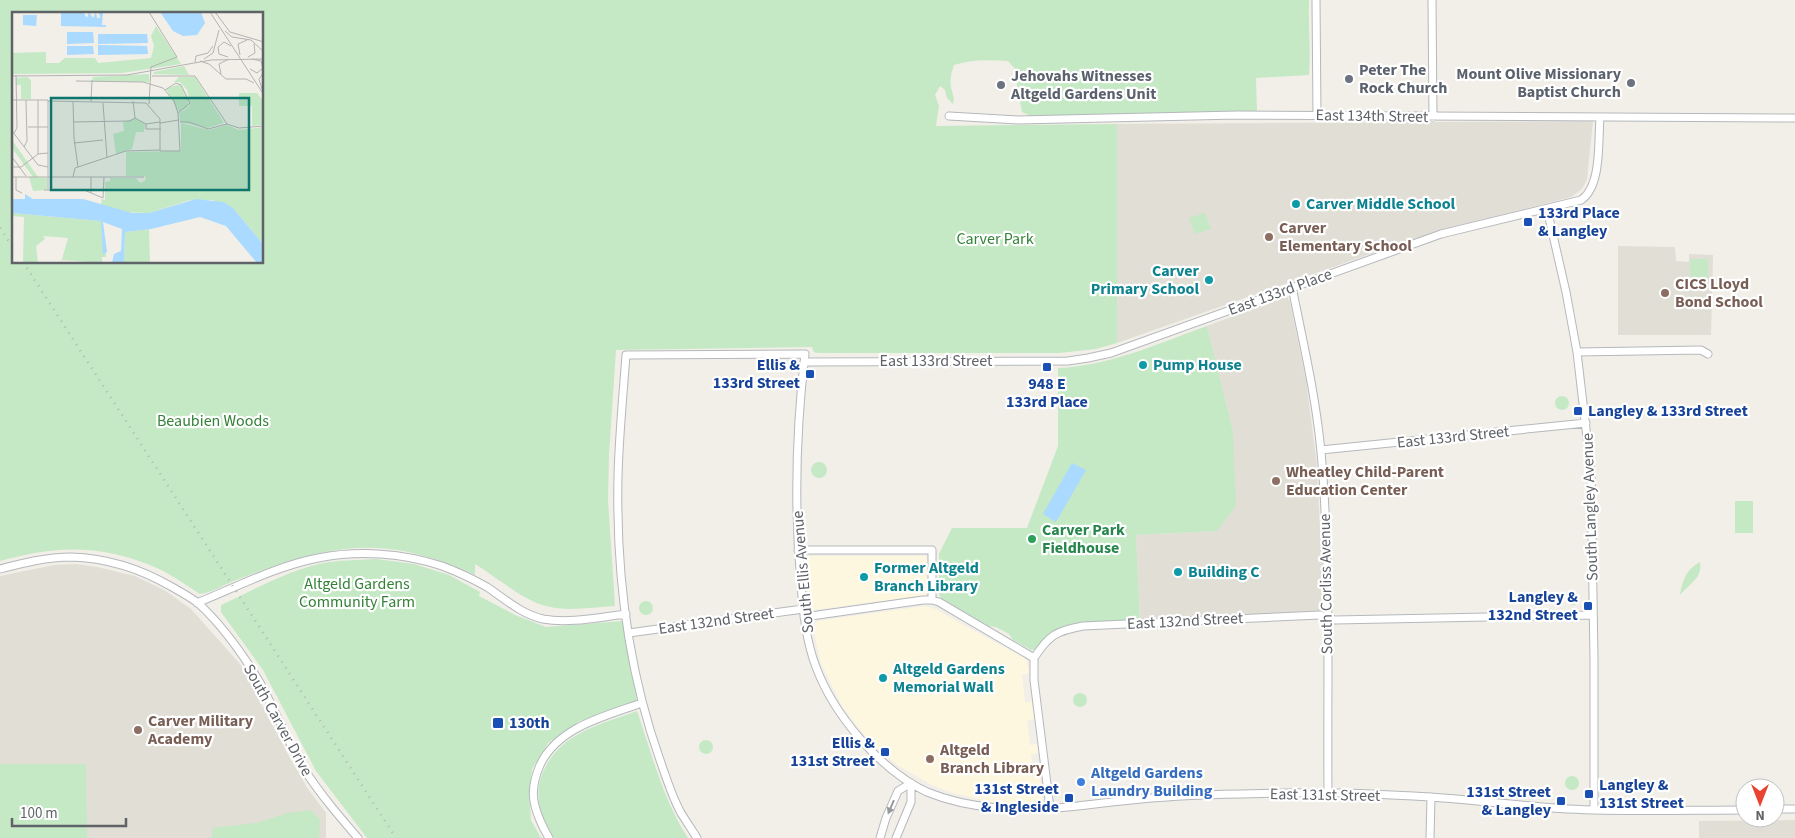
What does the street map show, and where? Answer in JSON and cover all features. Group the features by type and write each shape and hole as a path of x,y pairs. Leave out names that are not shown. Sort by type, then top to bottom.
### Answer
{"street":[{"path":"1316,0 1316,116"},
{"path":"1432,0 1433,117"},
{"name":"East 134th Street","path":"949,116 1018,120 1199,115 1795,118"},
{"name":"East 133rd Place","path":"1068,361 1111,353 1441,234 1574,203 1586,196 1590,191 1596,175 1600,117"},
{"name":"South Langley Avenue","path":"1548,209 1577,352 1591,472 1594,809"},
{"name":"South Corliss Avenue","path":"1292,288 1308,360 1320,450 1326,522 1328,793"},
{"path":"1577,352 1701,350 1708,354"},
{"name":"East 133rd Street","path":"626,614 618,495 619,445 626,355 1068,361"},
{"name":"South Ellis Avenue","path":"804,358 798,425 798,550 809,644 816,666 838,710 851,729 890,768 910,783"},
{"name":"East 133rd Street","path":"1320,450 1586,423"},
{"path":"798,550 932,550 932,600 939,602 1034,658 1034,680 1050,808"},
{"path":"197,603 309,560 346,554 374,553 421,560 458,572 488,588 518,609 542,619 567,620 626,614 642,703 661,763 680,812 698,838"},
{"name":"South Carver Drive","path":"0,569 47,559 92,558 115,562 137,569 160,580 197,603 216,622 243,656 260,683 311,780 358,838"},
{"name":"East 132nd Street","path":"629,633 932,600"},
{"name":"East 132nd Street","path":"1034,658 1044,643 1053,635 1062,630 1083,626 1320,615 1335,620 1593,615"},
{"path":"549,838 539,818 533,796 536,773 548,751 567,734 579,727 642,703"},
{"path":"880,838 886,818 898,791 910,783"},
{"path":"896,838 911,802 910,783"},
{"name":"East 131st Street","path":"910,783 930,793 978,806 1018,809 1191,796 1328,793 1431,797 1594,809 1735,810"},
{"path":"1430,838 1431,797"}],"shaded area":[{"name":"Carver Elementary School","path":"1593,121 1587,179 1582,189 1571,197 1453,227 1390,247 1117,343 1117,124"},
{"name":"CICS Lloyd Bond School","path":"1618,246 1675,247 1676,261 1689,262 1689,254 1713,255 1711,335 1618,335"},
{"name":"Wheatley Child-Parent Education Center","path":"1287,296 1290,302 1306,380 1316,458 1322,559 1322,611 1140,621 1136,535 1217,531 1233,431 1207,326"},
{"path":"808,556 926,556 928,593 926,595 814,610 810,607 805,558"},
{"name":"Carver Military Academy","path":"76,564 135,576 164,590 191,609 240,664 291,760 308,789 326,813 326,838 0,838 0,576 54,565"},
{"path":"925,606 935,609 1024,658 1027,662 1029,673 1022,675 1025,702 1032,702 1034,719 1027,720 1030,745 1037,744 1038,753 1031,755 1034,778 1040,777 1043,801 1004,804 953,793 932,785 899,766 870,743 842,706 821,663 813,628 816,622"},
{"path":"1785,820 1795,820 1795,838 1699,838 1699,821 1735,821 1735,828 1785,828"}],"green space":[{"path":"0,0 1309,0 1309,75 1256,78 1257,112 1031,116 1022,112 1017,85 1018,72 1008,61 987,60 954,65 951,75 953,104 947,98 945,90 940,86 935,95 939,106 936,126 1117,124 1117,343 1096,349 1059,353 818,353 814,352 812,347 616,350 608,500 615,606 571,609 546,606 519,594 475,564 475,575 421,555 397,550 373,548 323,552 268,568 200,594 157,568 117,555 98,551 60,550 0,561"},
{"path":"1205,213 1211,229 1195,234 1189,218"},
{"path":"1690,259 1708,259 1708,289 1691,290"},
{"path":"1207,326 1233,431 1236,506 1217,531 1136,535 1140,621 1077,623 1069,625 1040,647 1031,650 1013,640 1009,634 996,627 989,626 941,598 939,594 939,554 952,528 1027,528 1058,446 1058,368 1096,363 1115,358"},
{"path":"1559,396 1565,396 1569,403 1565,410 1559,410 1555,406 1555,400"},
{"path":"819,462 825,464 827,470 825,476 819,478 813,476 811,470 813,464"},
{"path":"1735,501 1753,501 1753,533 1735,533"},
{"name":"Altgeld Gardens Community Farm","path":"376,559 414,564 449,575 480,592 479,596 515,615 546,627 623,621 637,701 580,721 548,743 532,769 529,792 531,820 541,838 367,838 316,771 263,670 221,612 221,605 302,569 329,562"},
{"path":"1700,562 1697,577 1680,595 1686,576 1691,568"},
{"path":"1571,593 1575,593 1579,599 1575,605 1571,605 1567,601 1567,597"},
{"path":"643,601 649,601 653,608 649,615 643,615 639,611 639,605"},
{"path":"1077,693 1083,693 1087,700 1083,707 1077,707 1073,703 1073,697"},
{"path":"637,711 665,792 688,838 554,838 540,809 539,798 541,777 550,759 570,739 582,732"},
{"path":"703,740 709,740 713,747 709,754 703,754 699,750 699,744"},
{"path":"0,764 86,764 87,838 0,838"},
{"path":"1572,776 1577,778 1579,783 1577,788 1572,790 1567,788 1565,783 1567,778"},
{"path":"311,810 320,820 319,838 212,838 212,828 256,823 288,813"}],"water":[{"path":"1072,463 1086,470 1056,522 1043,514"}],"railway":[{"path":"0,228 12,246"},
{"path":"24,264 396,838"}],"place":[{"name":"Peter The Rock Church","path":"1349,79"},
{"name":"Mount Olive Missionary Baptist Church","path":"1631,83"},
{"name":"Jehovahs Witnesses Altgeld Gardens Unit","path":"1001,85"},
{"name":"Carver Middle School","path":"1296,204"},
{"name":"133rd Place & Langley","path":"1528,222"},
{"name":"Carver Elementary School","path":"1269,237"},
{"name":"Carver Primary School","path":"1209,280"},
{"name":"CICS Lloyd Bond School","path":"1665,293"},
{"name":"Pump House","path":"1143,365"},
{"name":"948 E 133rd Place","path":"1047,367"},
{"name":"Ellis & 133rd Street","path":"810,374"},
{"name":"Langley & 133rd Street","path":"1578,411"},
{"name":"Wheatley Child-Parent Education Center","path":"1276,481"},
{"name":"Carver Park Fieldhouse","path":"1032,539"},
{"name":"Building C","path":"1178,572"},
{"name":"Former Altgeld Branch Library","path":"864,577"},
{"name":"Langley & 132nd Street","path":"1588,606"},
{"name":"Altgeld Gardens Memorial Wall","path":"883,678"},
{"name":"130th","path":"498,723"},
{"name":"Carver Military Academy","path":"138,730"},
{"name":"Ellis & 131st Street","path":"885,752"},
{"name":"Altgeld Branch Library","path":"930,759"},
{"name":"Altgeld Gardens Laundry Building","path":"1081,782"},
{"name":"Langley & 131st Street","path":"1589,794"},
{"name":"131st Street & Ingleside","path":"1069,798"},
{"name":"131st Street & Langley","path":"1561,801"}],"park label":[{"name":"Carver Park","path":"995,239"},
{"name":"Beaubien Woods","path":"213,421"}]}
